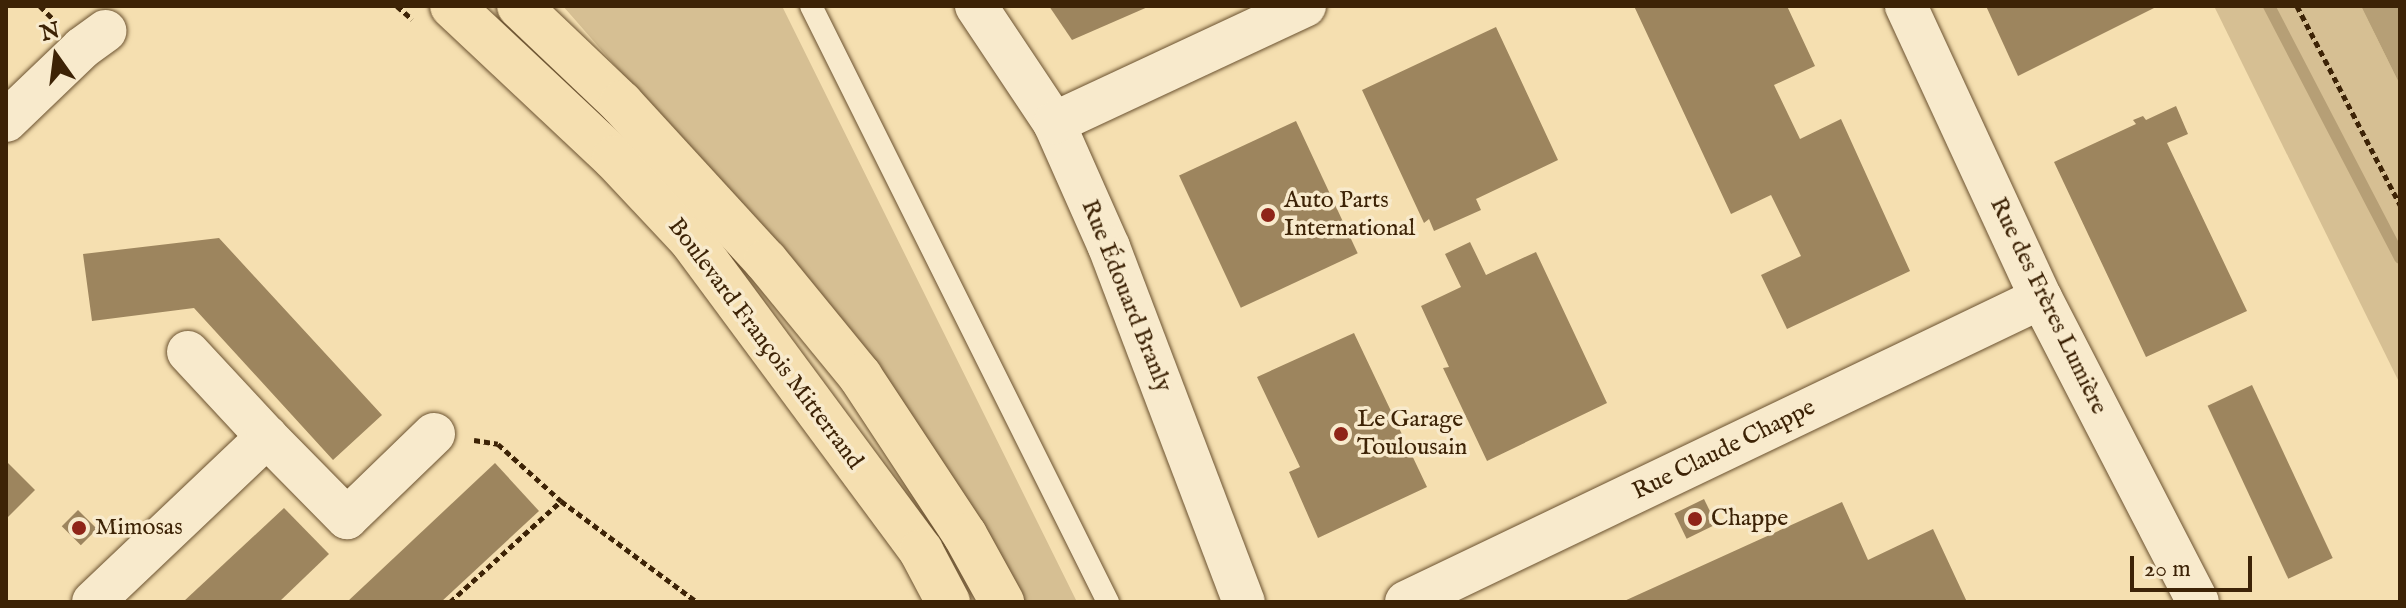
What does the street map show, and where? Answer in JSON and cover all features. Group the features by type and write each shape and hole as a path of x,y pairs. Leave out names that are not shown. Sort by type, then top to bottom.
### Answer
{"main road":[{"name":"Boulevard François Mitterrand","path":"519,6 621,103 766,261 860,376 965,535 1002,602"},
{"name":"Boulevard François Mitterrand","path":"436,16 614,158 691,240 921,551 948,602"}],"street":[{"name":"Rue Édouard Branly","path":"976,6 1054,123 1109,247 1244,602"},
{"path":"1054,123 1305,6"},
{"name":"Rue des Frères Lumière","path":"1906,6 2041,298 2198,602"},
{"path":"6,121 82,48 105,31"},
{"name":"Rue Claude Chappe","path":"1406,602 2041,298"},
{"path":"188,352 347,518 434,434"},
{"path":"93,602 267,437"}],"lane":[{"path":"811,6 1108,602"}],"path":[{"path":"397,6 436,16"},
{"path":"2297,6 2400,205"},
{"path":"434,434 498,444 561,501 697,602"},
{"path":"450,602 561,501"}],"shaded area":[{"path":"563,6 782,6 1077,602 1025,602 979,519 694,156"},
{"path":"2214,6 2361,6 2400,85 2400,384"},
{"path":"2361,6 2400,6 2400,85"}],"building":[{"path":"1049,6 1150,6 1072,40"},
{"path":"1634,6 1787,6 1815,66 1774,85 1800,139 1841,119 1910,271 1787,329 1761,275 1801,256 1771,195 1731,214"},
{"path":"1986,6 2158,6 2018,76"},
{"path":"1496,27 1558,160 1476,199 1481,210 1434,231 1429,219 1424,223 1362,90"},
{"path":"2176,106 2188,134 2167,143 2247,311 2146,357 2054,162 2136,124 2133,120 2143,116 2146,120"},
{"path":"1296,121 1358,253 1241,308 1179,176"},
{"path":"219,238 382,415 333,460 194,308 92,321 83,254"},
{"path":"1470,242 1486,275 1536,252 1607,403 1487,461 1443,368 1449,367 1421,306 1461,287 1445,254"},
{"path":"1354,333 1427,487 1318,538 1289,472 1300,467 1257,377"},
{"path":"2252,385 2333,558 2288,579 2208,406"},
{"path":"6,461 35,490 6,519"},
{"path":"495,463 539,511 441,602 347,602"},
{"name":"Chappe","path":"1704,499 1716,524 1687,539 1674,513"},
{"path":"1842,502 1868,560 1933,529 1967,602 1622,602"},
{"path":"284,508 329,554 279,602 183,602"},
{"name":"Mimosas","path":"78,510 97,529 81,545 62,526"}],"waterway":[{"path":"2269,6 2400,258"}],"place":[{"name":"Auto Parts International","path":"1268,215"},
{"name":"Le Garage Toulousain","path":"1341,434"},
{"name":"Chappe","path":"1695,519"},
{"name":"Mimosas","path":"79,528"}]}
